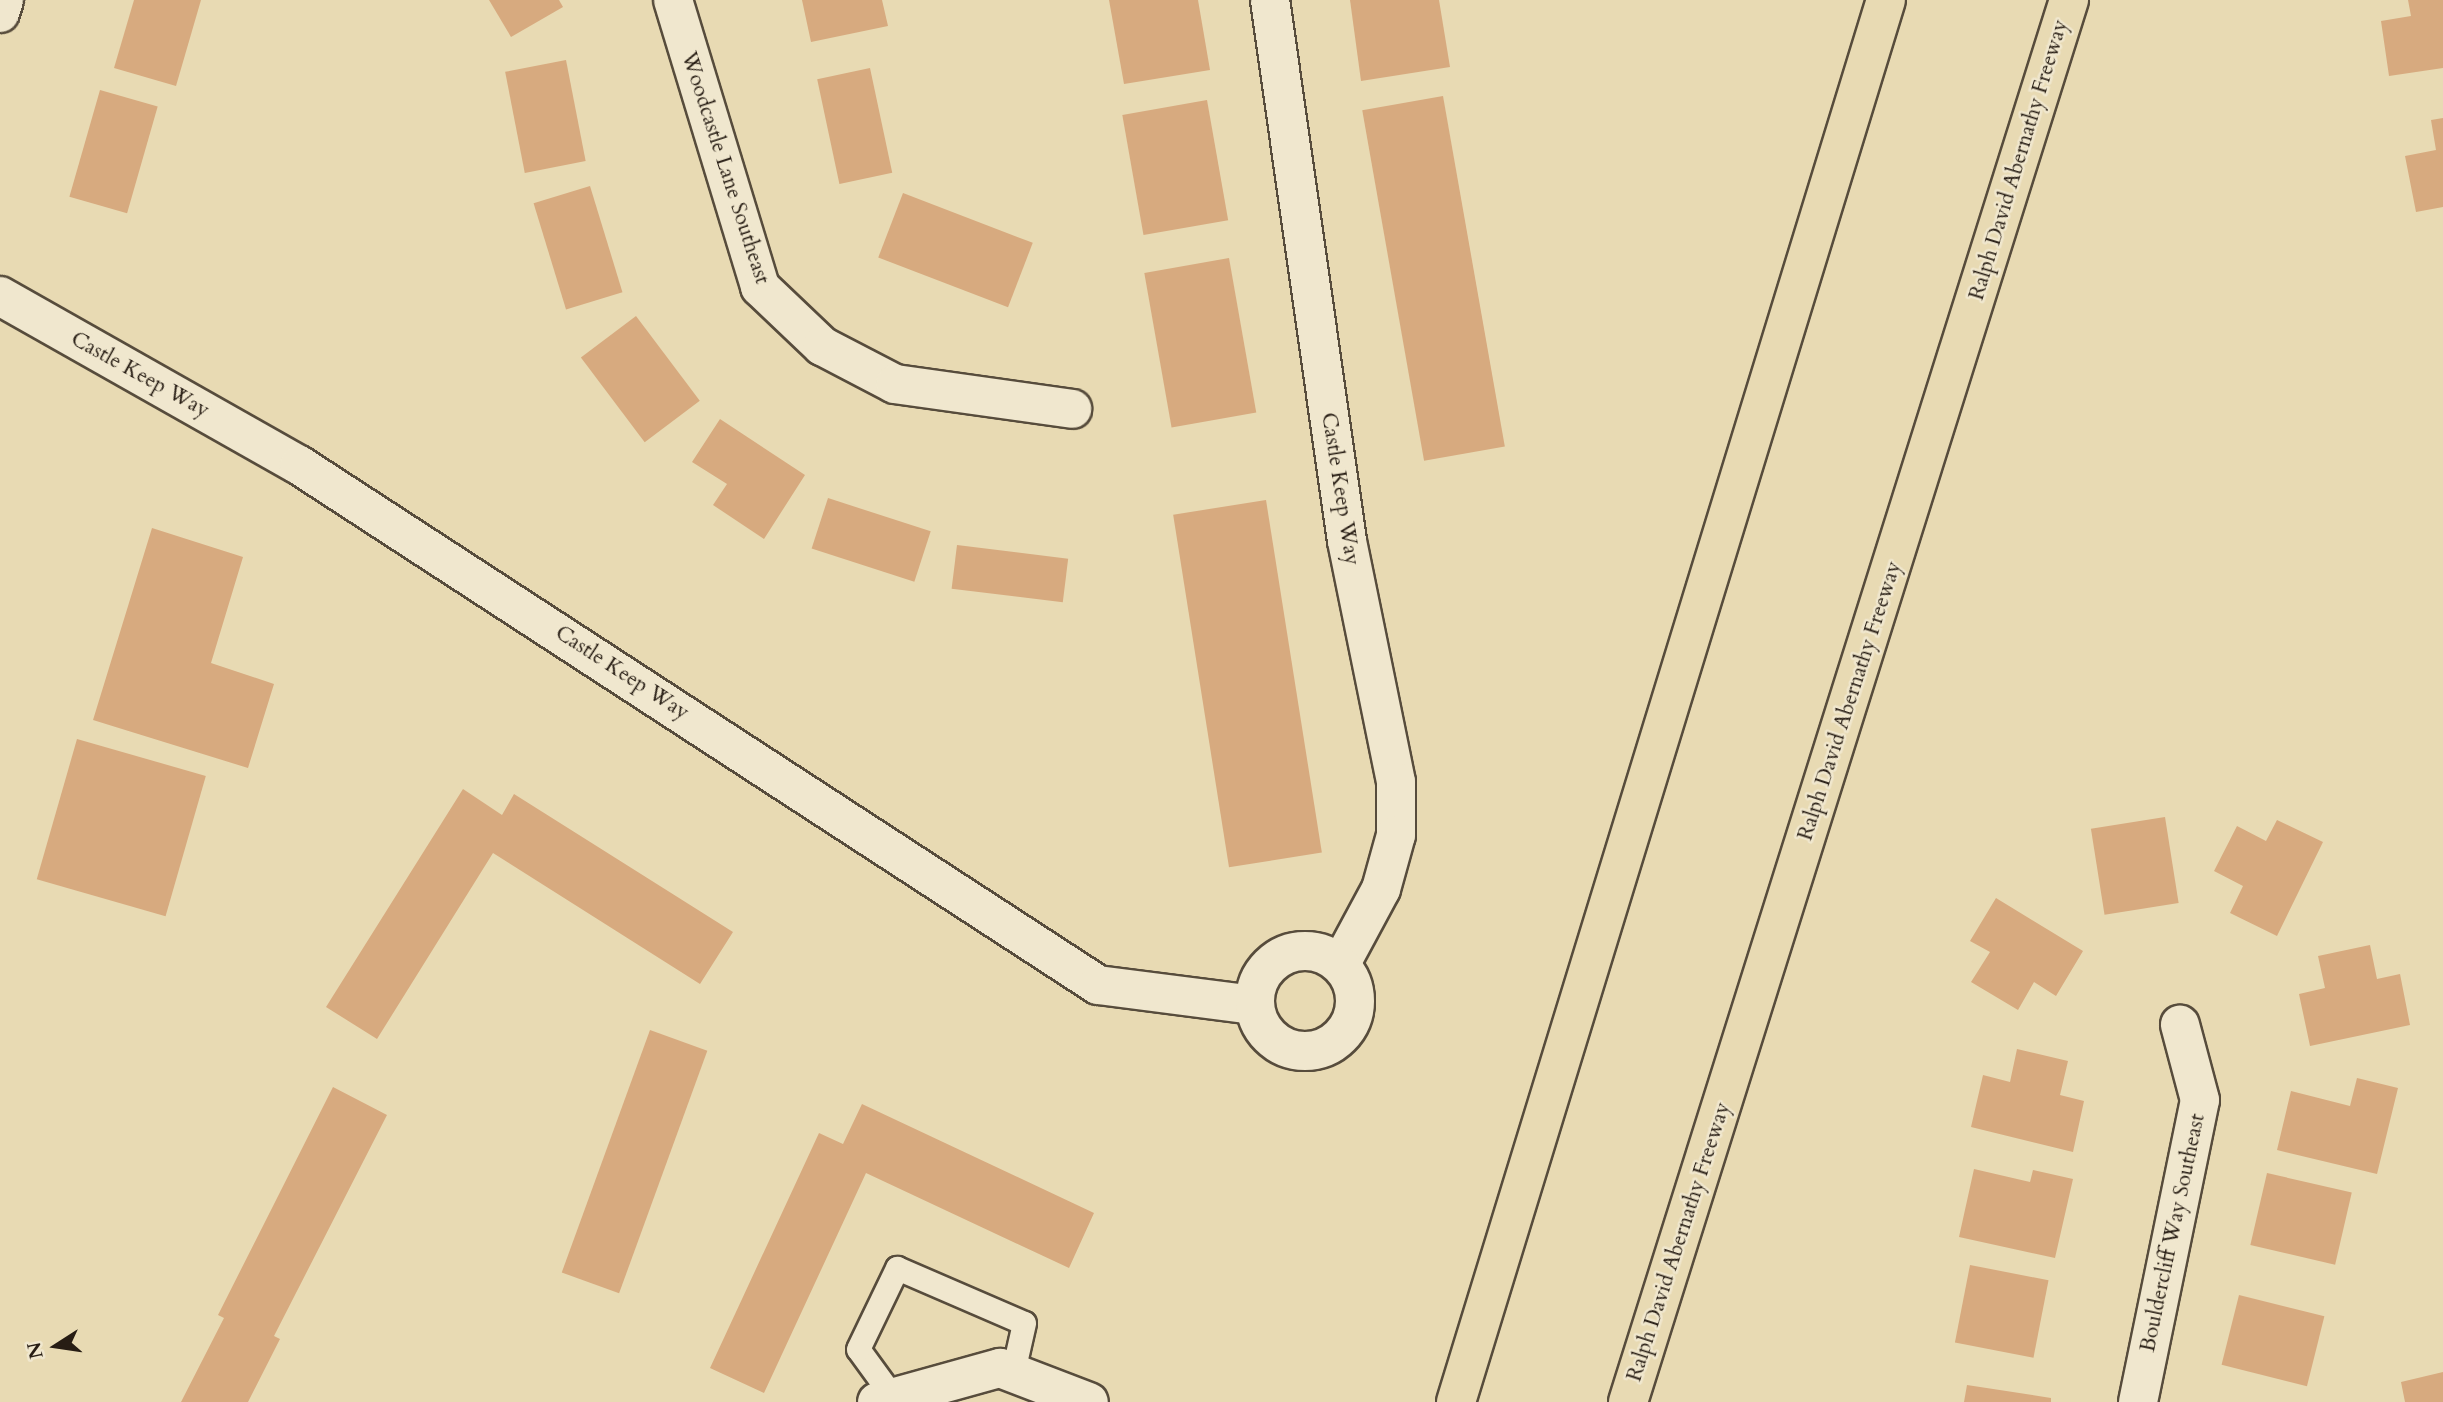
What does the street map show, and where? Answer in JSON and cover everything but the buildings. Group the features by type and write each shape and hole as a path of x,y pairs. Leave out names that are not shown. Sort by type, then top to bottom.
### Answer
{"highway":[{"path":"1456,1402 1886,0"},
{"name":"Ralph David Abernathy Freeway","path":"1628,1402 2069,0"}],"street":[{"path":"0,13 4,0"},
{"name":"Woodcastle Lane Southeast","path":"673,0 760,287 822,346 895,384 1072,409"},
{"name":"Castle Keep Way","path":"1270,0 1347,541 1396,782 1396,835 1381,889 1340,965"},
{"name":"Castle Keep Way","path":"0,296 299,465 1098,985 1255,1005"},
{"path":"1314,951 1340,965 1355,998 1352,1020 1334,1043 1316,1050 1283,1047 1267,1035 1255,1005 1257,985 1281,957 1314,951"},
{"name":"Bouldercliff Way Southeast","path":"2138,1402 2200,1100 2180,1025"},
{"path":"885,1400 999,1368 1089,1402"}],"lane":[{"path":"885,1400 858,1349 897,1268 1024,1323 1013,1373"}]}
